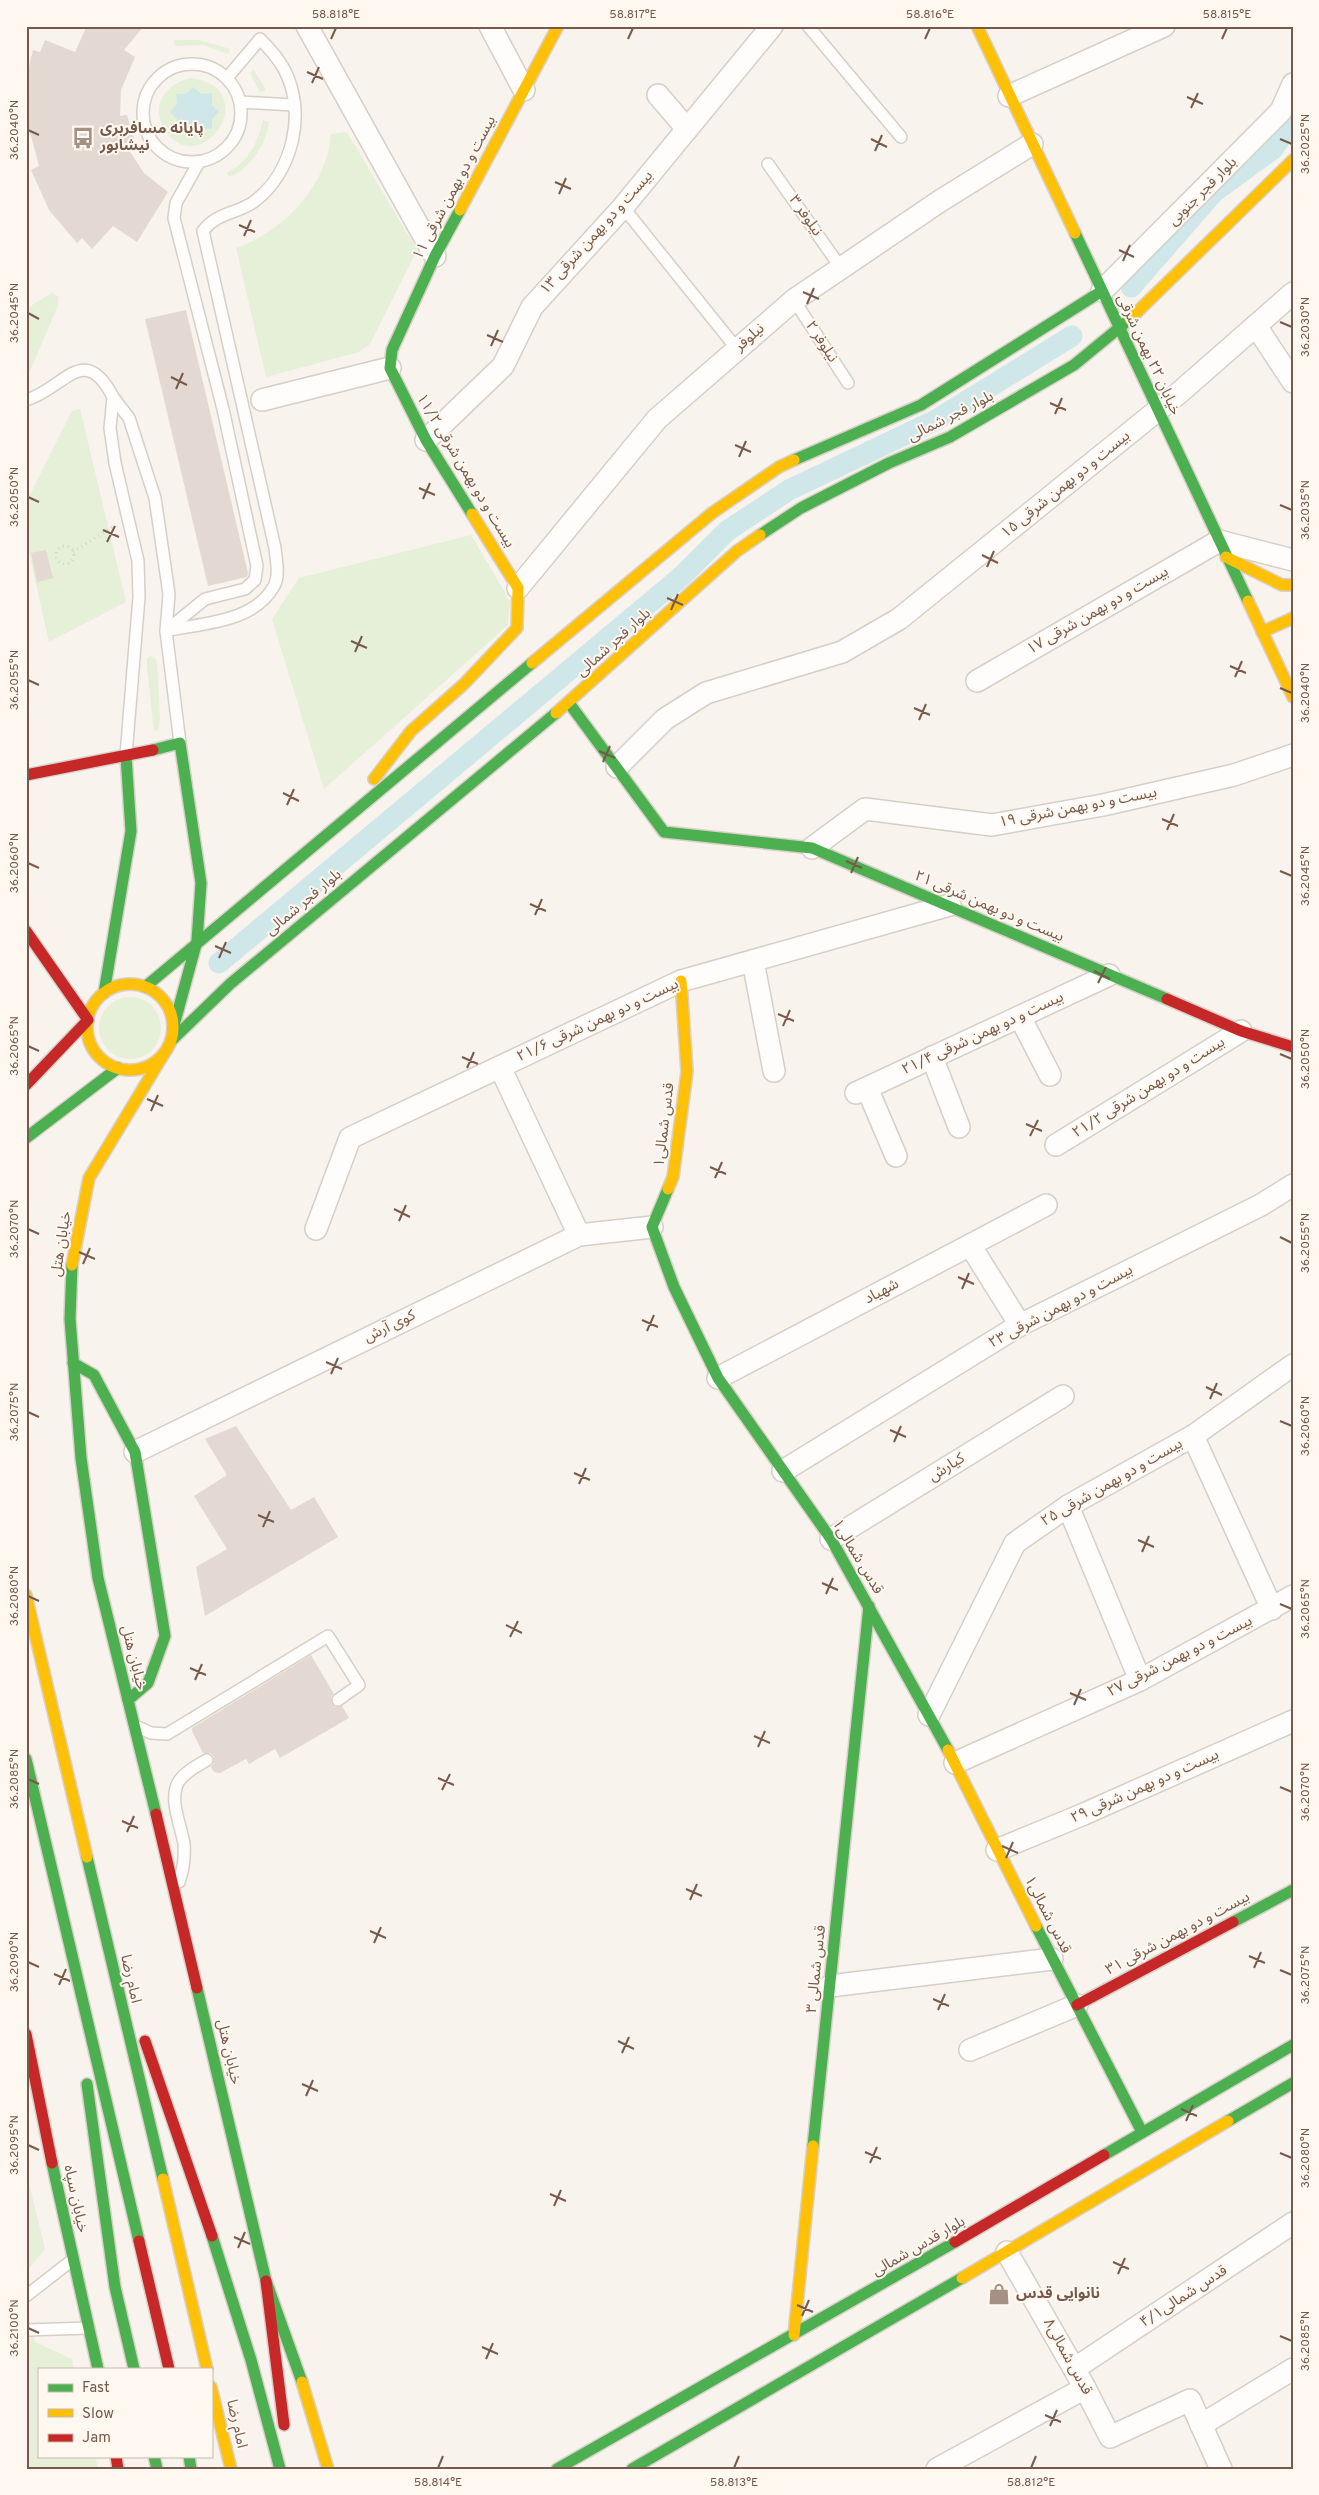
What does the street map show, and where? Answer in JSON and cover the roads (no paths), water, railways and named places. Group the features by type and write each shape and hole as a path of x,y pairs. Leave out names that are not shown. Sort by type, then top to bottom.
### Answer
{"main road":[{"name":"بیست و دو بهمن شرقی ۱۱","path":"390,368 392,350 434,256 558,26"},
{"name":"خیابان ۲۲ بهمن شرقی","path":"977,26 1262,632 1288,676 1293,697"},
{"path":"1120,330 1293,160"},
{"name":"بلوار فجر شمالی","path":"145,987 197,941 274,879 342,820 712,513 779,467 921,405 1102,291"},
{"name":"بلوار فجر شمالی","path":"172,1035 230,984 569,703 737,551 801,508 888,463 950,437 1025,395 1074,365 1120,330"},
{"name":"بیست و دو بهمن شرقی ۱۱/۲","path":"390,368 426,440 518,588"},
{"path":"1223,549 1282,585 1293,585"},
{"path":"342,820 411,731 464,684 517,628 518,588"},
{"path":"1262,632 1293,618"},
{"path":"569,703 616,767"},
{"path":"26,775 126,756 180,743 206,886 197,941 172,1035 165,1052 156,1061 144,1067 131,1070 118,1068 106,1063 91,1044 88,1020 96,1000 104,993 117,986 131,984 145,987 157,994 167,1004 172,1017 172,1035"},
{"path":"104,993 131,831 126,756"},
{"name":"بیست و دو بهمن شرقی ۲۱","path":"616,767 664,832 812,848 950,905 1109,975 1242,1030 1293,1047"},
{"path":"243,891 274,879"},
{"path":"26,931 88,1020"},
{"name":"قدس شمالی۱","path":"681,981 687,1072 674,1177 652,1227 674,1286 718,1378 831,1539 930,1715 996,1850 1142,2132"},
{"path":"26,1085 88,1020"},
{"name":"خیابان هتل","path":"165,1052 89,1178 71,1269 70,1319 81,1458 98,1578 134,1722 266,2281"},
{"path":"26,1138 118,1068"},
{"path":"74,1363 94,1375 135,1452 165,1636 148,1683 128,1700"},
{"name":"امام رضا","path":"26,1595 207,2368"},
{"name":"قدس شمالی ۳","path":"794,2336 869,1606"},
{"path":"26,1759 62,1907 168,2368"},
{"name":"بیست و دو بهمن شرقی ۳۱","path":"1077,2005 1293,1890"},
{"path":"97,1902 136,2014"},
{"path":"62,1907 83,2053"},
{"path":"142,2032 224,2266 267,2414 280,2469"},
{"name":"خیابان سپاه","path":"26,2034 72,2260 98,2368"},
{"name":"بلوار قدس شمالی","path":"557,2469 941,2256 1142,2132 1293,2045"},
{"path":"85,2072 115,2287 134,2368"},
{"path":"632,2469 954,2278 1007,2252 1293,2083"},
{"path":"266,2281 290,2469"},
{"path":"266,2281 300,2378 328,2469"},
{"name":"امام رضا","path":"212,2391 231,2469"}],"street":[{"path":"307,26 434,256"},
{"path":"490,26 524,90"},
{"name":"بیست و دو بهمن شرقی ۱۳","path":"426,440 503,366 532,307 623,207 772,26"},
{"path":"1009,96 1164,26"},
{"name":"بلوار فجر جنوبی","path":"1102,291 1281,111 1293,84"},
{"path":"658,95 687,130"},
{"name":"نیلوفر","path":"518,588 657,419 794,300 940,201 1032,144"},
{"name":"بیست و دو بهمن شرقی ۱۵","path":"616,767 665,720 706,693 842,652 899,619 1158,410 1293,293"},
{"path":"1256,326 1293,382"},
{"path":"262,400 390,368"},
{"path":"1223,549 1293,560"},
{"name":"بیست و دو بهمن شرقی ۱۷","path":"977,681 1223,549"},
{"name":"بیست و دو بهمن شرقی ۱۹","path":"812,848 865,809 992,825 1103,805 1234,775 1293,755"},
{"name":"بیست و دو بهمن شرقی ۲۱/۶","path":"316,1229 350,1138 681,981 950,905"},
{"path":"753,961 774,1071"},
{"name":"بیست و دو بهمن شرقی ۲۱/۴","path":"896,1156 862,1090 1109,975"},
{"path":"1020,1017 1050,1075"},
{"name":"بیست و دو بهمن شرقی ۲۱/۲","path":"1056,1145 1242,1030"},
{"path":"932,1057 959,1127"},
{"path":"500,1067 578,1235"},
{"name":"بیست و دو بهمن شرقی ۲۳","path":"783,1471 1020,1325 1261,1205 1293,1184"},
{"name":"شهیاد","path":"718,1378 1046,1206"},
{"name":"کوی آرش","path":"135,1452 578,1235 652,1227"},
{"path":"970,1245 1020,1325"},
{"name":"بیست و دو بهمن شرقی ۲۵","path":"930,1715 1015,1543 1068,1506 1193,1436 1293,1365"},
{"name":"کیارش","path":"831,1539 1063,1396"},
{"path":"1193,1436 1272,1609"},
{"path":"1068,1506 1140,1680"},
{"name":"بیست و دو بهمن شرقی ۲۷","path":"955,1763 1140,1680 1293,1596"},
{"name":"بیست و دو بهمن شرقی ۲۹","path":"996,1850 1093,1810 1293,1721"},
{"path":"830,1986 1052,1959"},
{"path":"970,2050 1077,2005"},
{"name":"قدس شمالی۴/۱","path":"1074,2369 1293,2223"},
{"name":"قدس شمالی۸","path":"1007,2252 1085,2388 1110,2437 1190,2400 1201,2425"},
{"path":"1221,2469 1201,2425 1293,2369"},
{"path":"937,2469 1085,2388"}],"lane":[{"path":"808,26 901,137"},
{"path":"166,631 239,615 252,610 275,586 278,571 203,231 210,222 253,203 269,190 287,160 295,122 294,105 284,70 260,39 228,78"},
{"path":"200,64 215,69 228,78 236,89 240,102 241,119 237,134 228,147 215,157 199,162 184,162 169,156 156,147 147,134 142,120 142,104 148,89 157,77 177,66 200,64"},
{"path":"240,102 294,105"},
{"path":"166,631 205,599 246,589 256,580 257,566 223,409 174,218 176,203 199,162"},
{"name":"نیلوفر ۳","path":"768,164 841,268"},
{"path":"623,207 738,349"},
{"name":"نیلوفر ۲","path":"794,300 848,383"},
{"path":"26,400 51,388 74,371 89,371 106,383 113,398 129,418 155,498 169,594 166,631 180,743"},
{"path":"113,398 110,428 138,561 139,597 126,756"},
{"path":"134,1722 140,1729 151,1733 167,1734 328,1636 359,1685 338,1700"},
{"path":"175,1894 182,1871 184,1846 174,1792 186,1773 207,1760"},
{"path":"26,2296 72,2260"},
{"path":"26,2330 89,2328"}],"water":[{"path":"193,87 201,94 212,93 212,105 219,112 212,119 212,129 203,129 195,137 188,130 177,131 177,119 170,112 177,104 176,94 186,94"}],"waterway":[{"path":"1131,287 1214,192 1273,149 1293,120"},
{"path":"219,963 683,575 727,531 789,490 936,420 1072,336"}],"place":[{"name":"پایانه مسافربری نیشابور","path":"83,138"},
{"name":"نانوایی قدس","path":"999,2294"}]}
